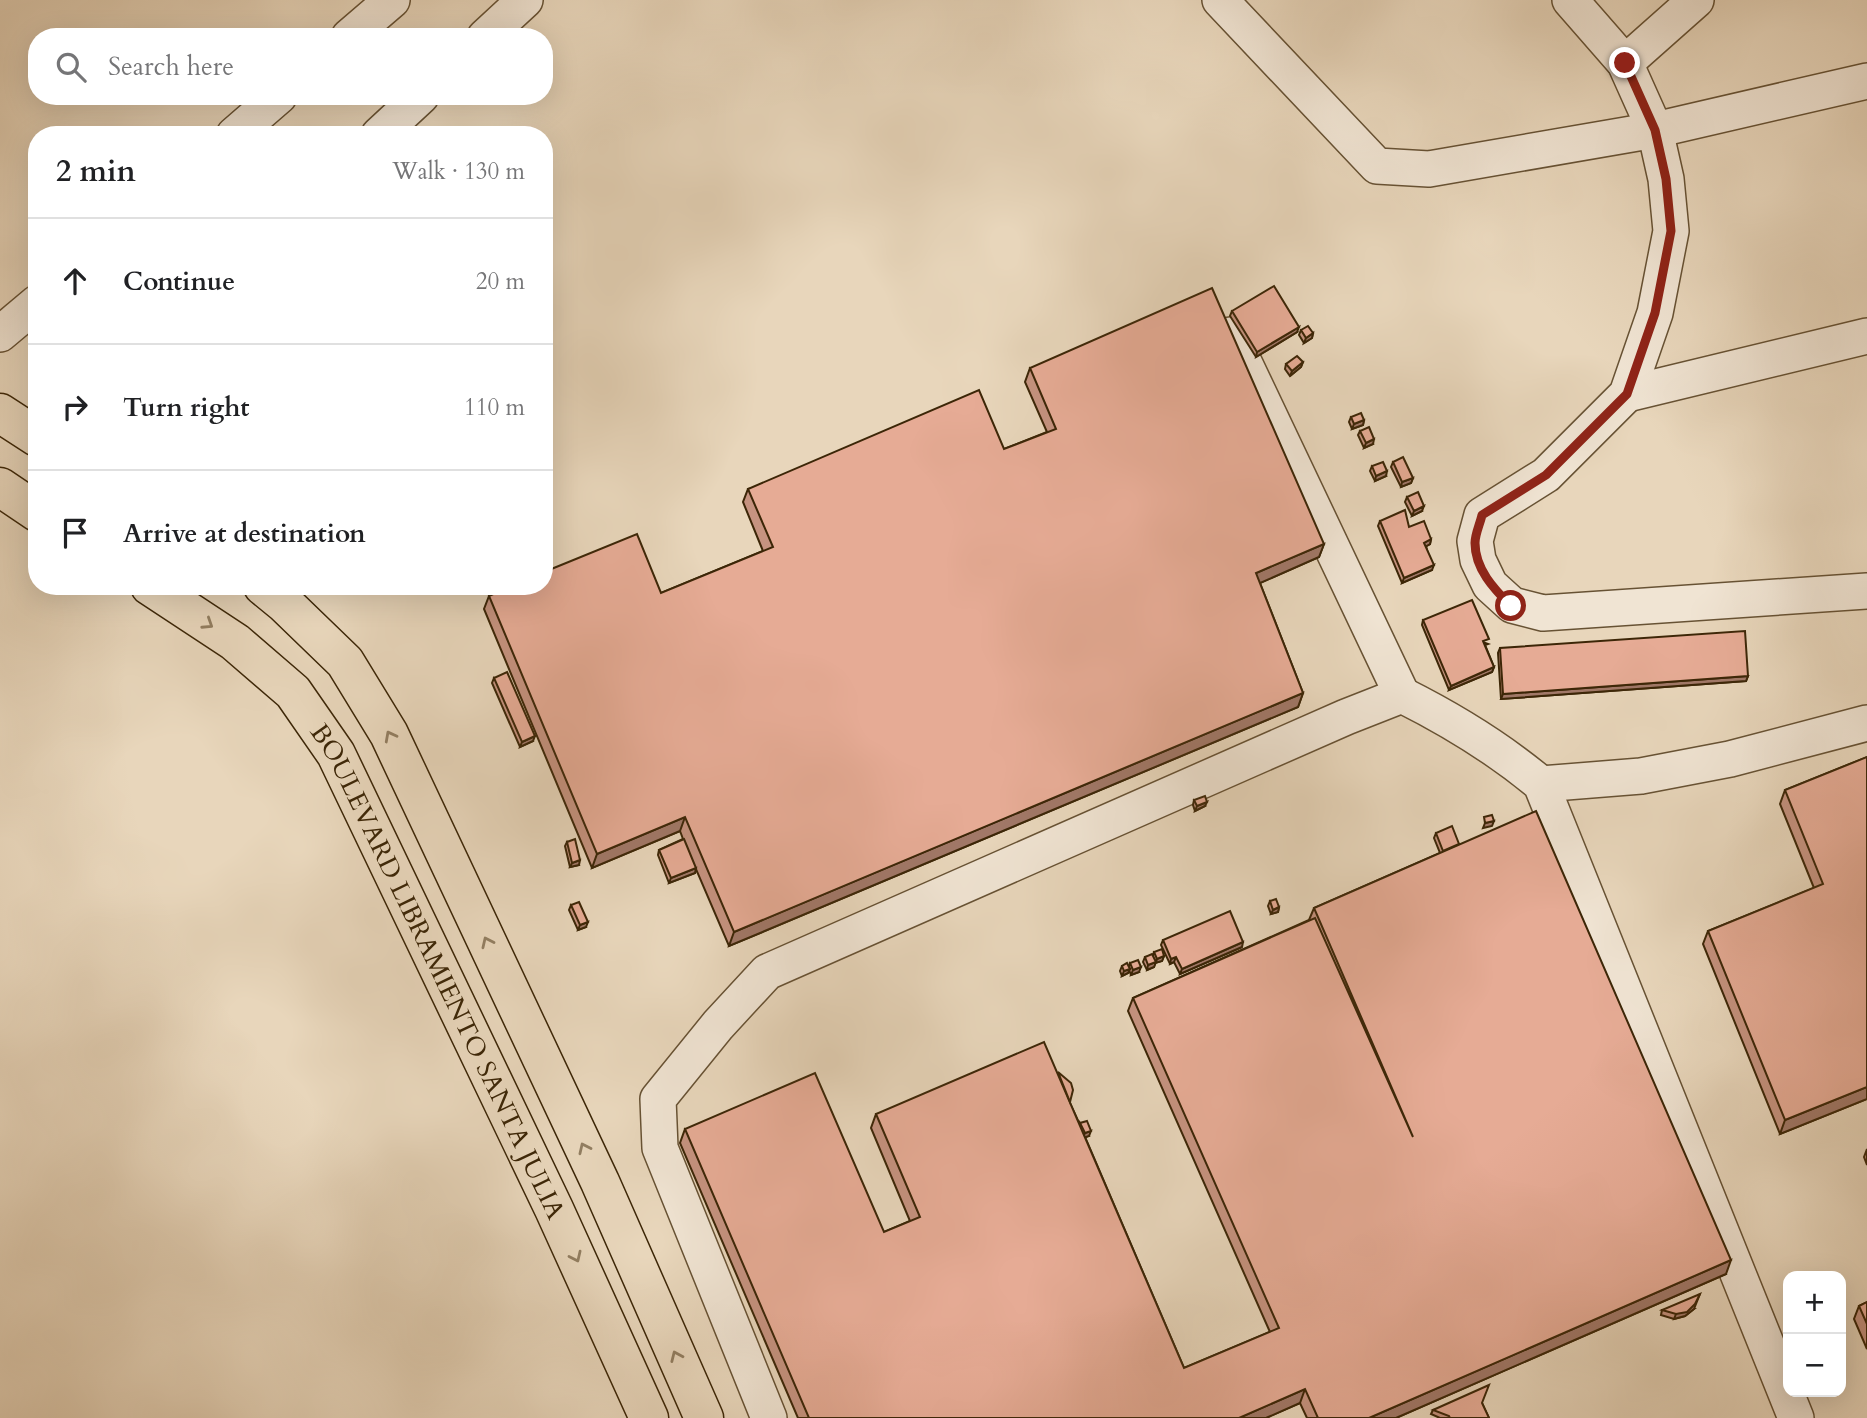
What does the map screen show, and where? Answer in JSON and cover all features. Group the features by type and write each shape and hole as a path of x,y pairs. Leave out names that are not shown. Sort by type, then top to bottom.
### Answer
{"main road":[{"path":"0,413 28,432"},
{"path":"0,488 28,506"},
{"name":"BOULEVARD LIBRAMIENTO SANTA JULIA","path":"164,595 235,642 293,692 336,754 554,1209 649,1418"},
{"path":"274,595 345,662 389,734 600,1182 704,1418"}],"street":[{"path":"359,28 392,0"},
{"path":"494,28 524,0"},
{"path":"1220,0 1377,166 1429,169 1655,130 1867,81"},
{"path":"1570,0 1625,63 1655,130 1666,179 1671,231 1655,313 1627,394 1546,475 1482,515 1475,541 1478,560 1490,585 1511,606 1543,614 1867,591"},
{"path":"1625,63 1696,0"},
{"path":"244,126 269,105"},
{"path":"389,126 411,105"},
{"path":"0,334 28,311"},
{"path":"1231,335 1402,695 1472,733 1541,784 1796,1418"},
{"path":"1627,394 1867,336"},
{"path":"769,1418 660,1148 658,1099 718,1025 767,972 1346,717 1402,695"},
{"path":"1541,784 1654,774 1730,759 1867,723"}],"building":[{"path":"1274,286 1299,327 1257,352 1232,311"},
{"path":"1212,288 1324,544 1256,573 1303,693 734,932 685,817 597,854 489,596 553,595 553,568 637,534 661,593 773,547 748,489 979,390 1004,449 1056,429 1030,368"},
{"path":"1308,326 1313,333 1306,338 1301,330"},
{"path":"1297,356 1303,362 1292,371 1286,364"},
{"path":"1361,413 1364,420 1354,424 1351,417"},
{"path":"1369,427 1374,439 1366,443 1360,431"},
{"path":"1403,457 1413,478 1402,482 1393,462"},
{"path":"1383,462 1387,471 1376,476 1372,466"},
{"path":"1418,492 1424,506 1414,511 1407,497"},
{"path":"1405,510 1409,527 1424,521 1431,539 1424,543 1434,565 1404,578 1380,521"},
{"path":"1472,600 1489,639 1483,641 1494,667 1451,686 1423,620"},
{"path":"1745,631 1748,676 1503,694 1500,648"},
{"path":"507,672 535,736 522,742 494,678"},
{"path":"1867,757 1867,1087 1785,1120 1708,931 1823,884 1785,790"},
{"path":"1205,796 1207,802 1197,806 1194,800"},
{"path":"1536,811 1731,1260 1369,1418 1318,1418 1305,1389 1239,1418 809,1418 685,1129 815,1073 884,1232 920,1217 876,1114 1044,1042 1184,1368 1279,1328 1133,998 1315,918 1413,1137 1314,908"},
{"path":"1492,815 1494,821 1485,823 1484,817"},
{"path":"1452,826 1459,844 1443,851 1436,833"},
{"path":"575,839 580,860 572,863 567,842"},
{"path":"684,839 696,868 671,878 659,850"},
{"path":"1276,899 1279,907 1273,910 1270,901"},
{"path":"579,902 588,922 580,925 571,905"},
{"path":"1230,911 1243,942 1182,969 1176,957 1171,959 1163,940"},
{"path":"1162,949 1164,956 1157,959 1154,952"},
{"path":"1152,954 1156,962 1148,965 1145,957"},
{"path":"1138,960 1141,967 1133,970 1130,963"},
{"path":"1127,963 1130,969 1124,971 1122,966"},
{"path":"1058,1072 1071,1083 1073,1090 1070,1102"},
{"path":"1087,1121 1091,1131 1085,1133 1080,1123"},
{"path":"1700,1294 1687,1312 1676,1314 1662,1310"},
{"path":"1867,1302 1867,1324 1859,1306"},
{"path":"1489,1385 1482,1403 1489,1418 1450,1418 1433,1410"}],"route":[{"path":"1511,606 1490,585 1478,560 1475,541 1482,515 1546,475 1627,394 1655,313 1671,231 1666,179 1655,130 1625,63"}]}
